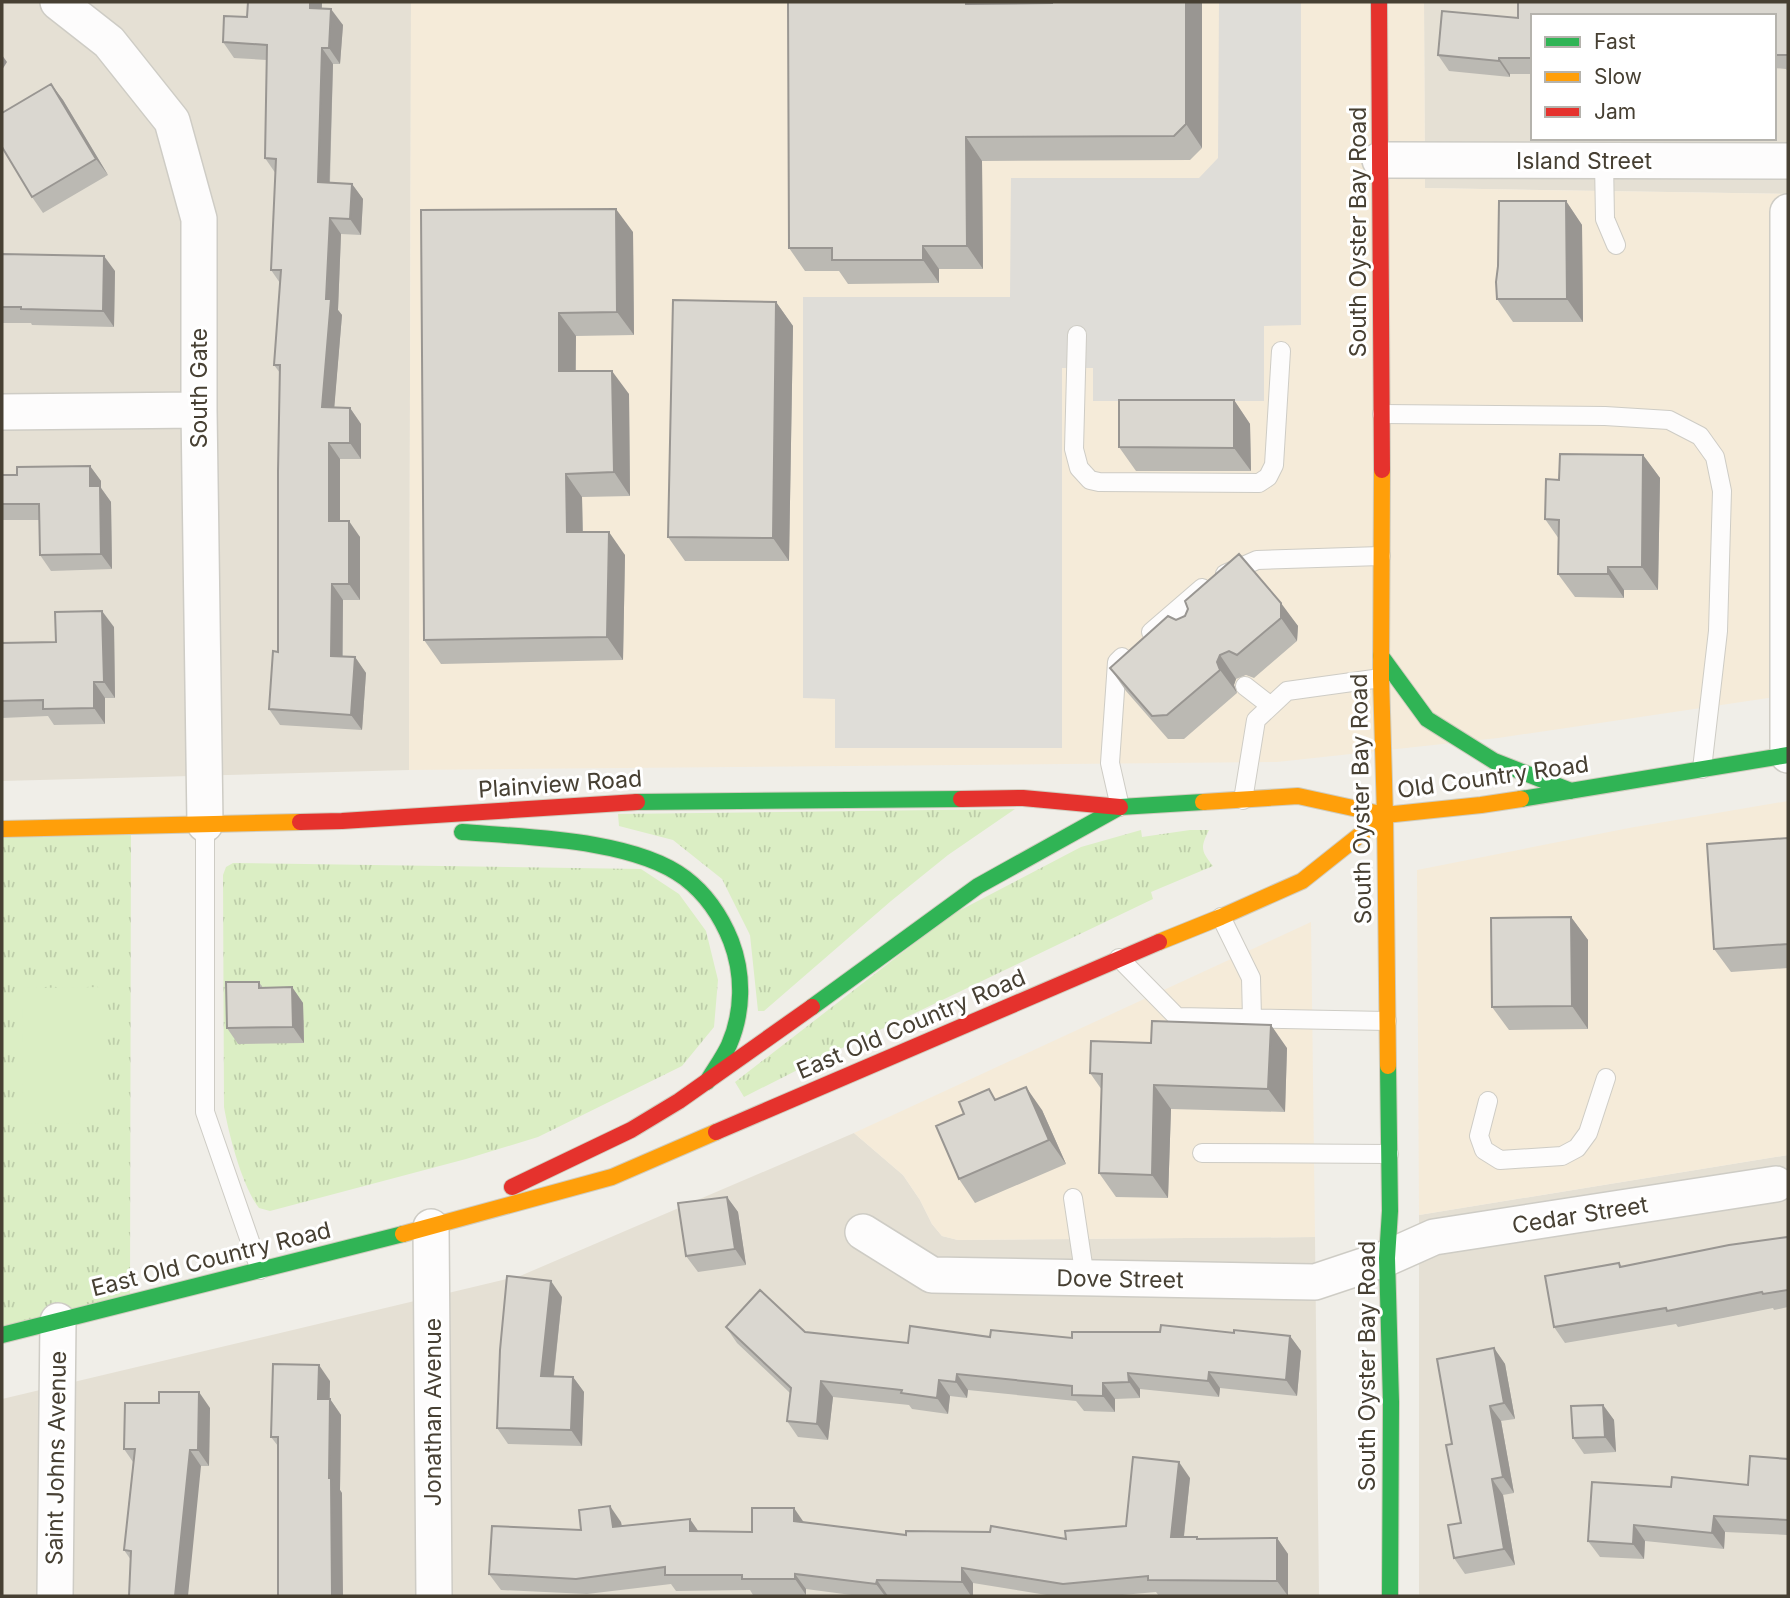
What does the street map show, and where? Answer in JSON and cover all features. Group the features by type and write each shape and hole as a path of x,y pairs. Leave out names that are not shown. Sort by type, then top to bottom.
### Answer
{"main road":[{"name":"South Oyster Bay Road","path":"1379,2 1381,678 1390,1211 1387,1258 1391,1402 1390,1596"},
{"path":"1381,656 1427,719 1494,761 1571,791"},
{"name":"Old Country Road","path":"1120,807 1298,796 1385,815 1481,805 1788,755"},
{"name":"Plainview Road","path":"2,829 342,821 652,801 1023,798 1120,807"},
{"name":"East Old Country Road","path":"431,1227 631,1130 707,1082 978,886 1120,807"},
{"name":"East Old Country Road","path":"2,1335 431,1227 612,1177 1302,881 1385,815"},
{"path":"342,821 590,844 643,856 686,879 704,894 719,917 731,940 739,965 741,997 737,1020 729,1045 707,1082"}],"street":[{"name":"South Gate","path":"71,5 108,42 172,121 199,219 205,824"},
{"name":"Island Street","path":"1380,160 1788,161"},
{"path":"1788,161 1788,184"},
{"path":"1788,212 1788,755"},
{"path":"2,412 199,410"},
{"name":"Cedar Street","path":"1387,1258 1434,1237 1776,1184"},
{"name":"Jonathan Avenue","path":"431,1227 434,1596"},
{"name":"Dove Street","path":"863,1231 932,1275 1315,1282 1387,1258"},
{"name":"Saint Johns Avenue","path":"55,1596 58,1321"}],"lane":[{"path":"1604,161 1605,219 1616,245"},
{"path":"1077,335 1074,449 1079,468 1090,480 1100,482 1259,483 1268,477 1274,465 1281,351"},
{"path":"1381,414 1605,416 1669,420 1700,436 1715,457 1722,491 1716,646 1702,769"},
{"path":"1120,807 1110,763 1117,662 1177,619 1213,579 1257,561 1381,556"},
{"path":"1242,800 1256,720 1287,691 1381,678"},
{"path":"1245,686 1271,706"},
{"path":"205,824 205,1112 260,1270"},
{"path":"1221,917 1251,978 1252,1018"},
{"path":"1119,958 1177,1017 1387,1021"},
{"path":"1488,1101 1479,1136 1484,1150 1500,1160 1562,1156 1577,1148 1588,1133 1606,1078"},
{"path":"1202,1153 1389,1154"},
{"path":"1073,1198 1084,1278"}],"shaded area":[{"path":"2,2 411,2 409,770 2,781"},
{"path":"411,2 1424,2 1425,188 1788,194 1788,695 1498,738 1277,762 409,770"},
{"path":"1219,2 1301,2 1301,325 1264,326 1264,401 1093,401 1093,368 1062,368 1062,748 835,748 835,699 803,698 803,297 1010,297 1011,178 1199,178 1218,158"},
{"path":"1424,2 1788,2 1788,194 1425,188"},
{"path":"1788,801 1788,1155 1419,1215 1417,870 1629,828"},
{"path":"1311,922 1315,1237 958,1240 942,1236 903,1175 854,1133"},
{"path":"854,1133 903,1175 942,1236 958,1240 1315,1237 1319,1596 2,1596 2,1399 520,1276"},
{"path":"1788,1155 1788,1596 1419,1596 1419,1215"}],"green space":[{"path":"1015,809 948,855 764,1011 758,1011 750,935 722,879 673,840 619,826 618,814"},
{"path":"131,827 130,1302 2,1335 2,830"},
{"path":"1141,830 1142,837 1209,830 1203,849 1213,866 1151,892 1153,899 744,1097 735,1082 951,915 1081,847"},
{"path":"233,863 641,869 679,894 706,931 718,980 714,1027 682,1066 538,1137 270,1211 259,1208 242,1174 224,1107 223,875 226,867"},
{"path":"104,987 104,1124 22,1123 23,988"}],"building":[{"path":"248,2 310,2 310,8 331,9 329,48 322,48 318,182 352,184 350,219 330,218 326,299 331,299 322,407 350,408 350,443 329,443 329,521 349,521 349,584 332,584 331,656 355,657 351,715 269,709 273,651 278,652 280,365 274,365 281,270 271,270 276,159 265,158 267,45 223,42 224,16 247,17"},
{"path":"788,2 1186,2 1186,124 1174,136 966,137 967,246 923,246 923,260 832,260 832,248 789,248"},
{"path":"1518,2 1788,2 1788,55 1776,55 1776,14 1531,14 1531,58 1499,58 1499,61 1438,55 1442,11 1518,18"},
{"path":"51,84 96,159 32,197 2,147 2,113"},
{"path":"1499,201 1566,201 1567,299 1497,299"},
{"path":"616,209 617,312 559,313 559,371 612,371 614,472 566,474 567,532 609,532 607,637 424,640 421,210"},
{"path":"2,254 104,256 103,311 2,307"},
{"path":"673,300 776,302 773,538 668,537"},
{"path":"1119,400 1234,400 1234,448 1119,447"},
{"path":"1560,454 1643,455 1642,567 1608,567 1608,574 1558,574 1559,520 1545,519 1546,479 1559,480"},
{"path":"90,466 90,486 100,486 101,554 40,555 39,504 2,504 2,475 17,475 17,467"},
{"path":"1239,554 1281,603 1281,618 1237,655 1229,651 1220,655 1217,662 1220,670 1167,715 1152,716 1110,668 1168,616 1176,620 1185,616 1188,609 1185,601"},
{"path":"102,611 104,682 94,682 94,708 43,709 43,700 2,701 2,643 56,642 55,612"},
{"path":"1788,838 1788,944 1714,949 1707,844"},
{"path":"1571,917 1572,1006 1492,1007 1491,918"},
{"path":"226,982 259,982 259,988 292,987 293,1027 227,1028"},
{"path":"1152,1021 1271,1025 1268,1089 1154,1085 1152,1175 1099,1173 1102,1074 1090,1073 1091,1041 1151,1043"},
{"path":"1026,1087 1049,1140 959,1179 936,1126 964,1114 959,1102 989,1089 995,1100"},
{"path":"727,1197 735,1249 686,1256 678,1203"},
{"path":"1788,1237 1788,1290 1554,1327 1545,1276 1619,1263 1620,1267 1729,1245"},
{"path":"507,1276 551,1281 541,1376 573,1377 571,1430 497,1428 500,1350"},
{"path":"760,1290 805,1332 908,1343 910,1326 990,1337 991,1330 1072,1338 1072,1332 1160,1332 1161,1325 1290,1336 1286,1380 1209,1372 1208,1381 1128,1373 1129,1382 1103,1383 1103,1396 1072,1395 1072,1386 957,1374 956,1382 939,1380 937,1398 901,1393 902,1390 821,1381 817,1424 787,1421 791,1388 726,1327"},
{"path":"1494,1348 1504,1403 1490,1406 1503,1477 1492,1479 1504,1549 1454,1558 1448,1525 1461,1523 1446,1445 1452,1444 1437,1359"},
{"path":"273,1364 319,1365 318,1399 330,1399 332,1596 278,1596 278,1437 271,1437"},
{"path":"159,1392 199,1392 198,1450 190,1450 175,1596 129,1596 131,1551 124,1550 135,1449 124,1449 125,1403 159,1403"},
{"path":"1603,1405 1605,1437 1573,1438 1571,1406"},
{"path":"1750,1456 1788,1459 1788,1520 1714,1516 1712,1533 1634,1525 1633,1544 1588,1541 1592,1482 1671,1487 1672,1477 1748,1485"},
{"path":"1133,1457 1179,1462 1171,1537 1277,1538 1277,1581 1148,1580 1148,1576 1063,1584 962,1568 962,1582 877,1580 876,1584 795,1574 795,1579 742,1579 742,1575 665,1575 665,1567 576,1579 489,1574 492,1526 581,1530 579,1510 610,1506 613,1527 690,1519 690,1531 752,1532 752,1508 794,1508 794,1521 906,1535 906,1531 990,1532 991,1526 1066,1539 1065,1531 1126,1526"}],"traffic: fast":[{"path":"1381,656 1427,719 1494,761 1571,791"},
{"path":"1521,799 1788,755"},
{"path":"637,802 961,799"},
{"path":"812,1007 978,886 1120,807 1203,802"},
{"path":"462,832 578,842 638,855 663,865 700,891 718,914 727,932 740,980 734,1033 707,1082"},
{"path":"1388,1066 1390,1596"},
{"path":"2,1335 403,1234"}],"traffic: slow":[{"path":"1382,470 1381,678 1388,1066"},
{"path":"1203,802 1298,796 1385,815 1521,799"},
{"path":"1159,942 1302,881 1385,815"},
{"path":"2,829 300,822"},
{"path":"403,1234 612,1177 716,1132"}],"traffic: jam":[{"path":"1379,2 1382,470"},
{"path":"961,799 1023,798 1120,807"},
{"path":"300,822 637,802"},
{"path":"716,1132 1159,942"},
{"path":"512,1187 631,1130 679,1101 812,1007"}]}
